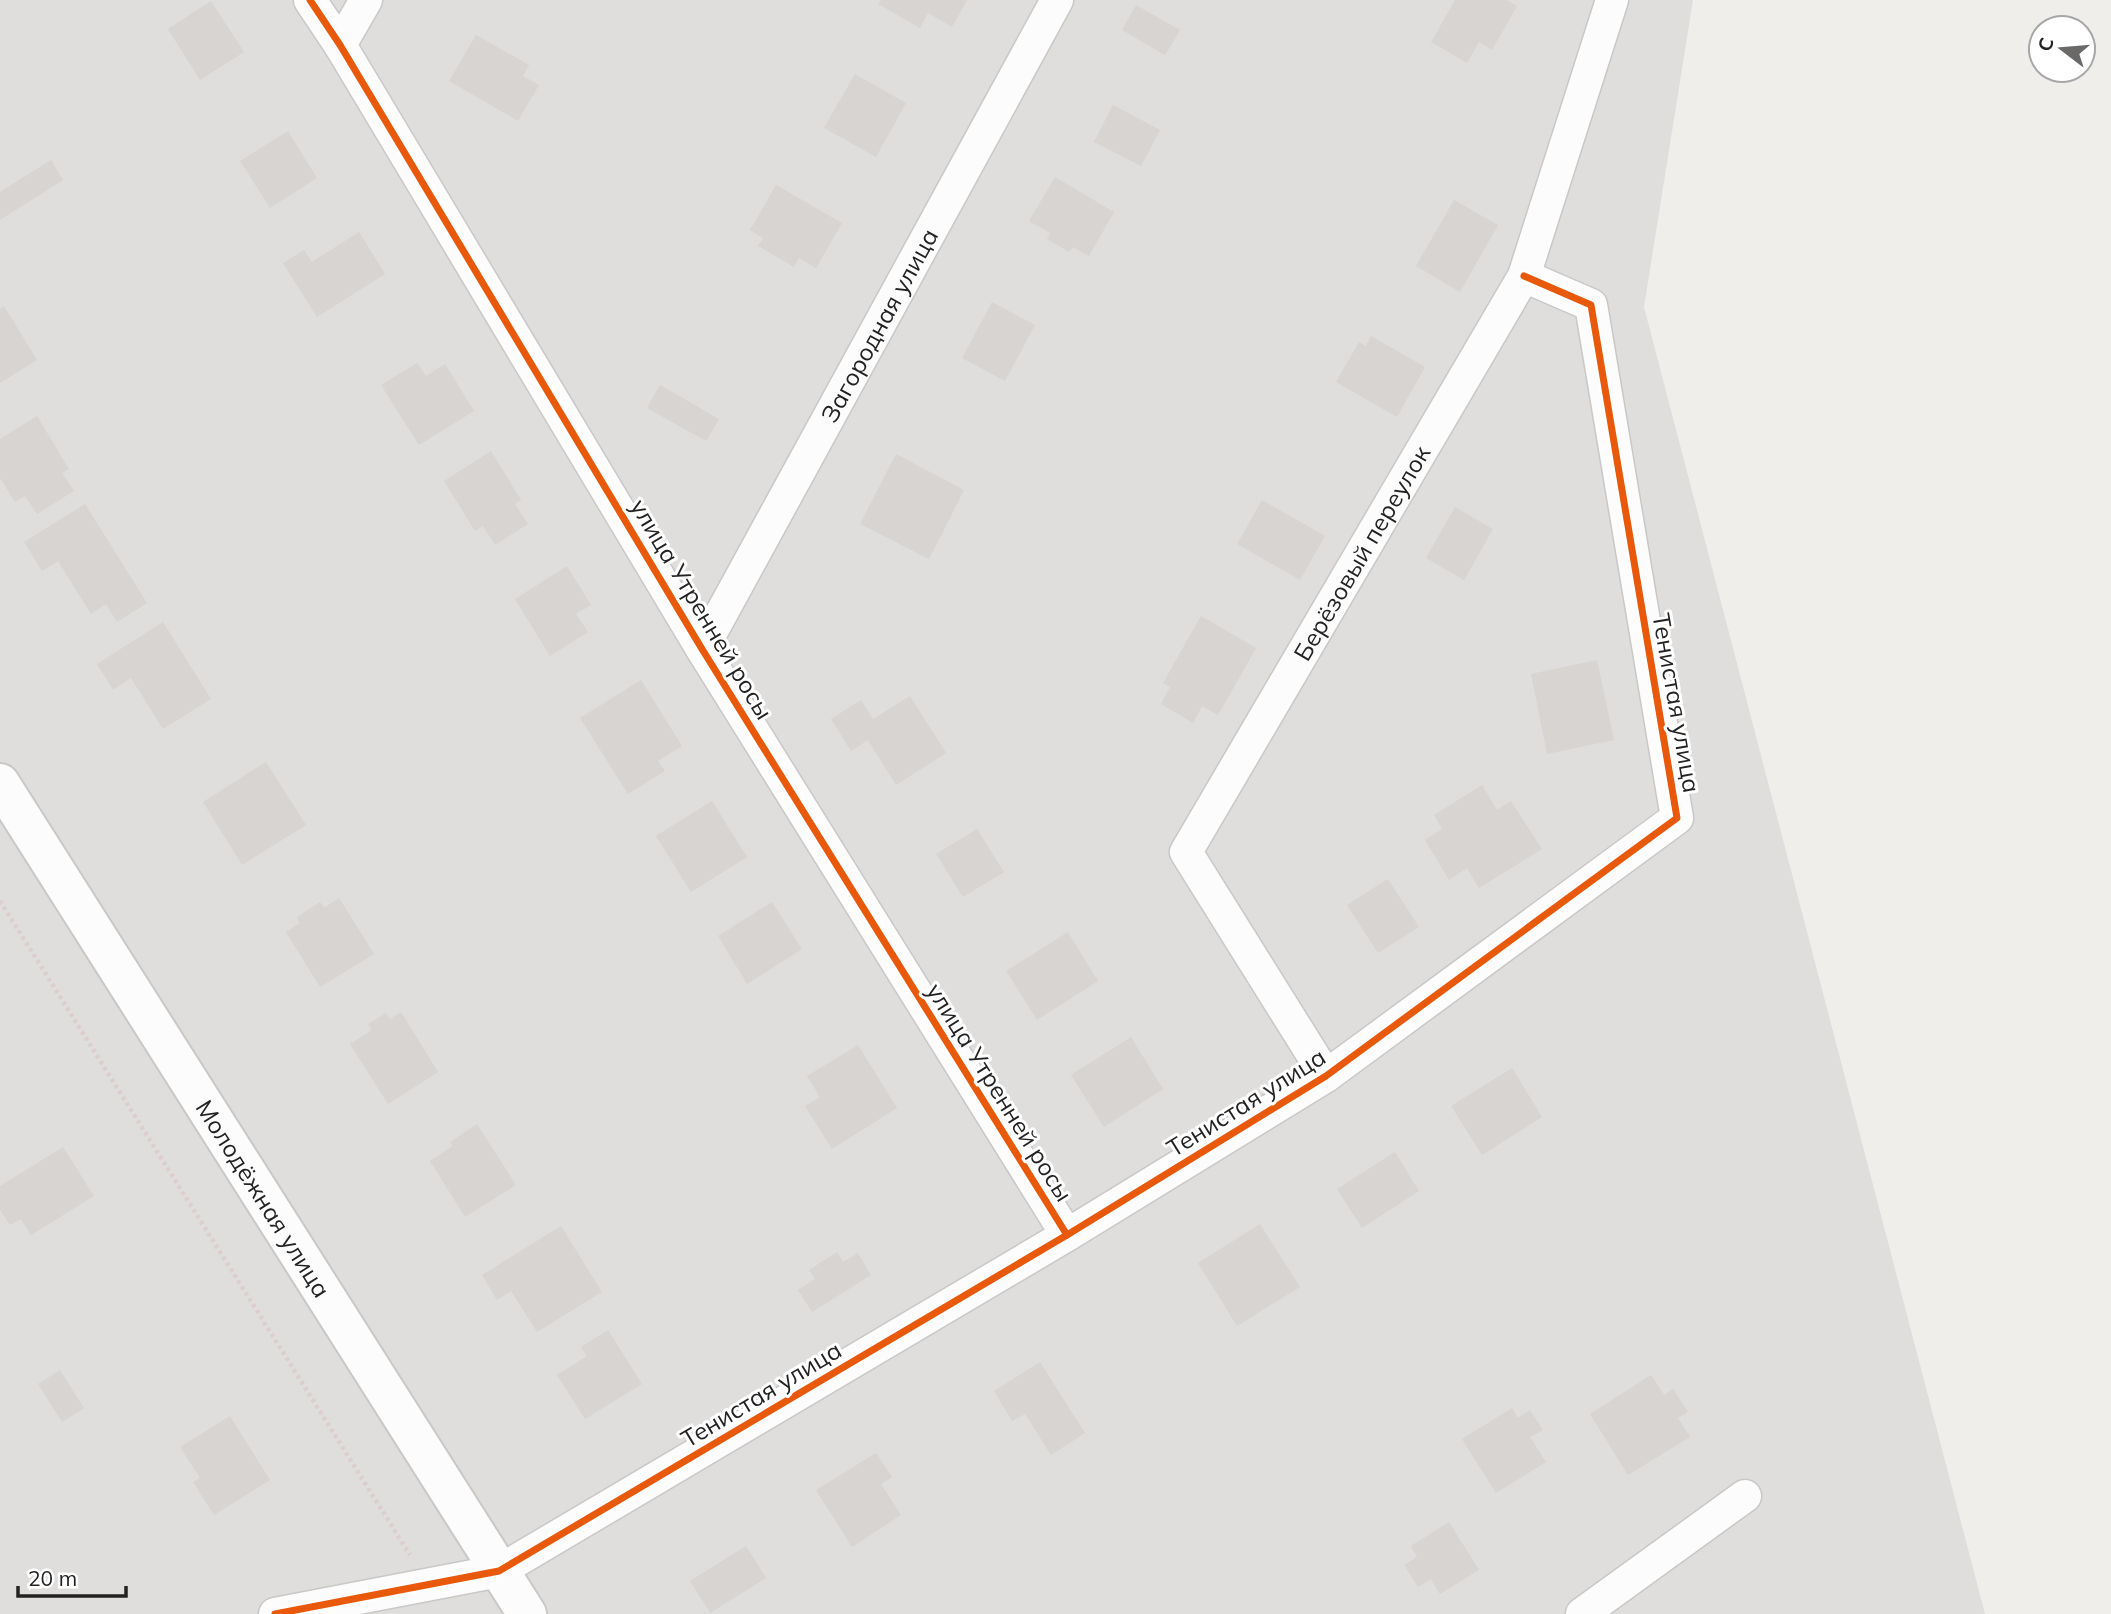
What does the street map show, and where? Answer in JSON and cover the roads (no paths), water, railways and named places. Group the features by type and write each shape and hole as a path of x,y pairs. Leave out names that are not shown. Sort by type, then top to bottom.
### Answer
{"street":[{"name":"улица Утренней росы","path":"310,0 702,649 1067,1236"},
{"path":"340,46 366,0"},
{"name":"Загородная улица","path":"702,649 1057,0"},
{"name":"Берёзовый переулок","path":"1326,1076 1186,852 1524,276 1612,0"},
{"name":"Тенистая улица","path":"275,1614 499,1571 1067,1236 1326,1076 1677,818 1591,305 1524,276"},
{"name":"Молодёжная улица","path":"0,783 527,1614"},
{"path":"1582,1614 1745,1496"}]}
